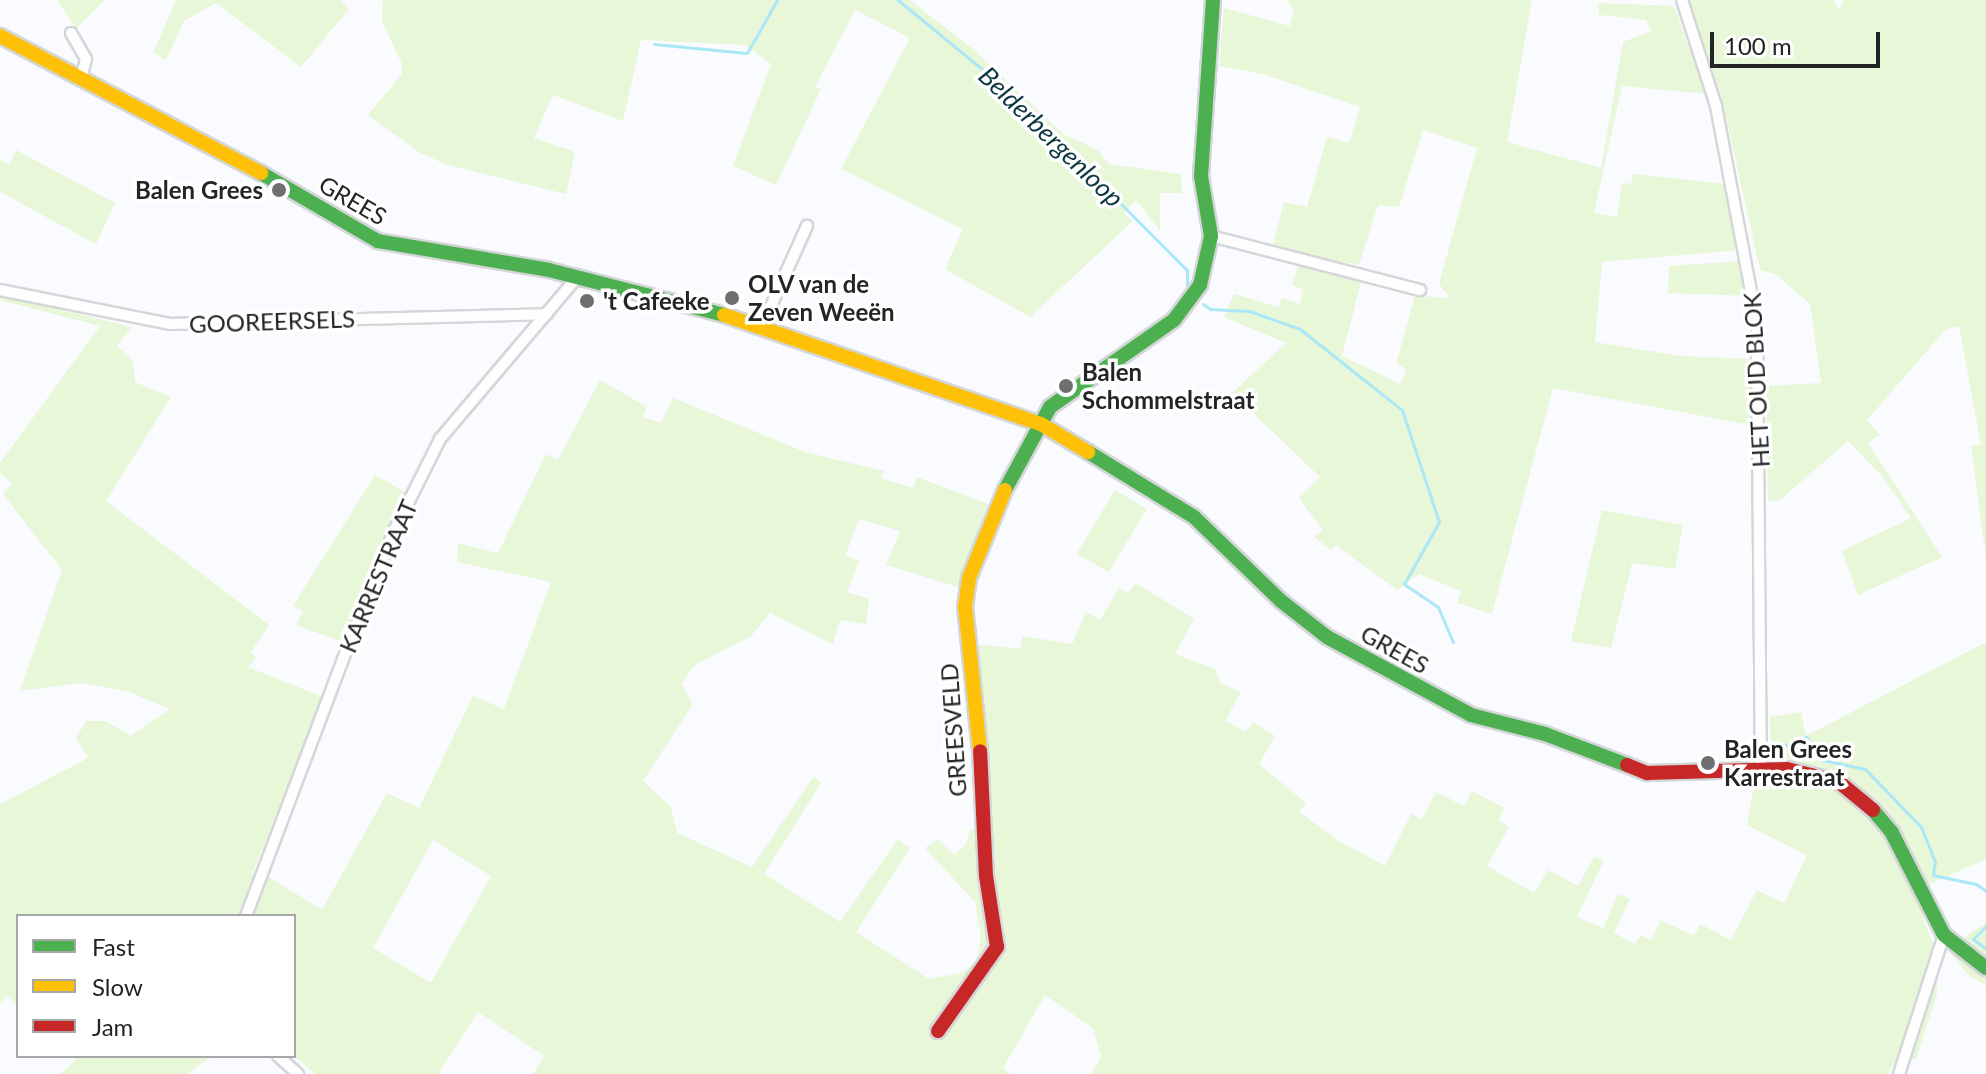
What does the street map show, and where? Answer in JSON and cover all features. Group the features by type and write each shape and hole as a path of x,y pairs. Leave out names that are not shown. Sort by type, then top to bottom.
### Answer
{"street":[{"path":"1213,0 1201,176 1211,236 1420,290"},
{"name":"HET OUD BLOK","path":"1682,0 1716,106 1757,323 1761,768"},
{"path":"71,33 86,59 82,75"},
{"name":"GREES","path":"0,36 82,75 378,241 578,276 762,326 1041,424 1194,517 1281,601 1327,637 1471,715 1545,734 1647,773 1761,768 1819,775 1866,802 1907,859 1944,935 1986,968"},
{"path":"762,326 807,226"},
{"name":"GREESVELD","path":"938,1031 997,947 980,819 979,717 967,591 987,525 1041,424 1058,399 1174,320 1190,304 1207,266 1211,236"},
{"name":"KARRESTRAAT","path":"247,914 348,645 425,469 464,405 578,276"},
{"name":"GOOREERSELS","path":"0,290 170,324 547,314"},
{"path":"1899,1074 1944,935"},
{"path":"280,1058 298,1074"}],"green space":[{"path":"57,0 105,0 76,29"},
{"path":"176,0 340,0 349,9 301,67 216,3 184,21 166,60 153,53"},
{"path":"383,0 910,0 973,49 1063,134 1098,150 1109,164 1181,174 1182,193 1160,193 1160,231 1136,200 1124,214 1133,221 1030,317 945,269 963,229 841,169 910,38 855,10 815,87 821,89 776,185 733,166 771,64 745,45 641,40 623,121 553,95 534,138 575,152 566,194 448,165 420,153 368,115 402,74 401,62 382,21"},
{"path":"1287,0 1532,0 1507,142 1601,168 1623,42 1651,31 1646,20 1599,15 1598,3 1674,6 1706,94 1622,86 1594,213 1617,217 1622,183 1631,184 1633,174 1726,184 1739,250 1602,262 1595,342 1680,356 1751,359 1756,426 1553,388 1492,614 1457,603 1461,591 1419,574 1397,590 1336,545 1331,550 1314,537 1323,530 1299,498 1320,477 1232,393 1286,343 1224,317 1234,294 1279,307 1282,298 1300,304 1303,290 1292,285 1298,266 1361,282 1342,356 1400,384 1407,370 1396,363 1415,296 1450,298 1439,284 1477,148 1423,130 1399,207 1378,205 1359,265 1272,249 1284,202 1307,207 1327,137 1349,143 1360,107 1263,74 1219,66 1224,8 1290,26 1294,10"},
{"path":"1688,0 1833,0 1839,9 1844,0 1986,0 1986,559 1971,445 1981,445 1959,326 1946,329 1867,420 1880,435 1868,443 1942,557 1858,595 1842,551 1911,518 1882,476 1848,441 1780,500 1768,502 1766,386 1821,383 1810,304 1775,274 1760,270 1721,95"},
{"path":"16,150 115,203 96,244 0,192 0,160 10,164"},
{"path":"1743,261 1748,296 1668,293 1669,266"},
{"path":"0,295 132,327 117,346 133,361 135,382 171,397 106,501 269,625 251,652 256,657 248,667 323,697 252,875 269,877 322,910 387,793 419,808 473,696 504,709 551,582 457,562 458,543 498,553 546,454 558,460 600,380 647,407 643,417 661,423 673,398 805,452 884,471 881,478 913,488 917,477 988,504 958,587 886,565 900,531 859,519 845,556 859,561 847,592 869,599 866,624 840,620 833,644 770,613 751,636 695,665 681,684 693,704 643,781 671,807 677,833 752,867 814,776 821,783 764,874 840,922 898,839 910,848 856,932 929,979 961,973 976,963 981,936 975,902 925,848 938,839 954,855 966,844 970,830 983,831 986,812 992,809 975,644 1020,649 1023,636 1072,644 1086,612 1100,620 1119,588 1128,593 1136,583 1194,619 1175,654 1215,669 1220,683 1241,692 1225,721 1246,732 1253,722 1275,736 1259,764 1306,803 1299,812 1339,841 1385,866 1411,814 1422,819 1436,792 1464,806 1472,791 1505,808 1498,820 1509,827 1487,866 1534,893 1548,870 1578,886 1594,857 1604,860 1577,917 1603,928 1618,894 1630,899 1614,933 1635,944 1641,935 1651,940 1661,920 1694,936 1700,924 1731,940 1757,890 1784,903 1807,855 1747,825 1756,774 1818,782 1844,792 1869,813 1897,851 1938,956 1937,994 1916,1060 1898,1055 1888,1074 1091,1074 1101,1057 1093,1028 1045,995 1003,1068 1010,1074 533,1074 544,1056 478,1012 438,1074 315,1074 296,1058 296,914 252,914 255,905 244,903 240,914 16,914 16,1004 7,996 0,1003 0,804 88,758 76,738 86,721 105,721 131,736 170,709 127,691 80,683 20,691 62,570 3,494 12,483 0,473 0,463 100,326 0,300","holes":["433,840 491,876 431,983 373,948"]},
{"path":"375,475 406,493 345,643 296,625 303,611 293,606"},
{"path":"1115,490 1147,509 1109,572 1077,553"},
{"path":"1602,510 1683,525 1675,569 1632,563 1611,648 1571,641"},
{"path":"1986,642 1986,859 1927,885 1898,826 1857,784 1819,768 1771,762 1770,717 1801,712 1806,736"},
{"path":"1986,923 1986,985 1970,977 1947,949"},
{"path":"74,1058 209,1058 187,1074 60,1074 76,1060"}],"waterway":[{"path":"654,44 747,53 777,0"},
{"name":"Belderbergenloop","path":"898,0 1010,92 1187,270 1187,285"},
{"name":"Belderbergenloop","path":"1203,304 1210,309 1249,311 1300,329 1402,410 1439,522 1404,584 1438,607 1453,642"},
{"name":"Belderbergenloop","path":"1781,747 1806,737 1823,760 1865,769 1921,827 1935,861 1933,875 1976,884 1986,891"},
{"name":"Belderbergenloop","path":"1986,926 1973,939 1986,949"}],"traffic: fast":[{"path":"1005,490 1050,407 1174,320 1200,285 1211,236 1201,176 1213,0"},
{"path":"261,173 378,241 549,270 724,315"},
{"path":"1088,452 1194,517 1281,601 1327,637 1471,715 1545,734 1627,765"},
{"path":"1873,810 1892,833 1944,935 1986,968"}],"traffic: slow":[{"path":"0,36 261,173"},
{"path":"724,315 1041,424 1088,452"},
{"path":"980,751 965,607 969,578 1005,490"}],"traffic: jam":[{"path":"938,1031 997,947 986,876 980,751"},
{"path":"1627,765 1647,773 1787,769 1839,782 1873,810"}],"place":[{"name":"Balen Grees","path":"279,190"},
{"name":"OLV van de Zeven Weeën","path":"732,298"},
{"name":"'t Cafeeke","path":"587,301"},
{"name":"Balen Schommelstraat","path":"1066,386"},
{"name":"Balen Grees Karrestraat","path":"1708,763"}]}
